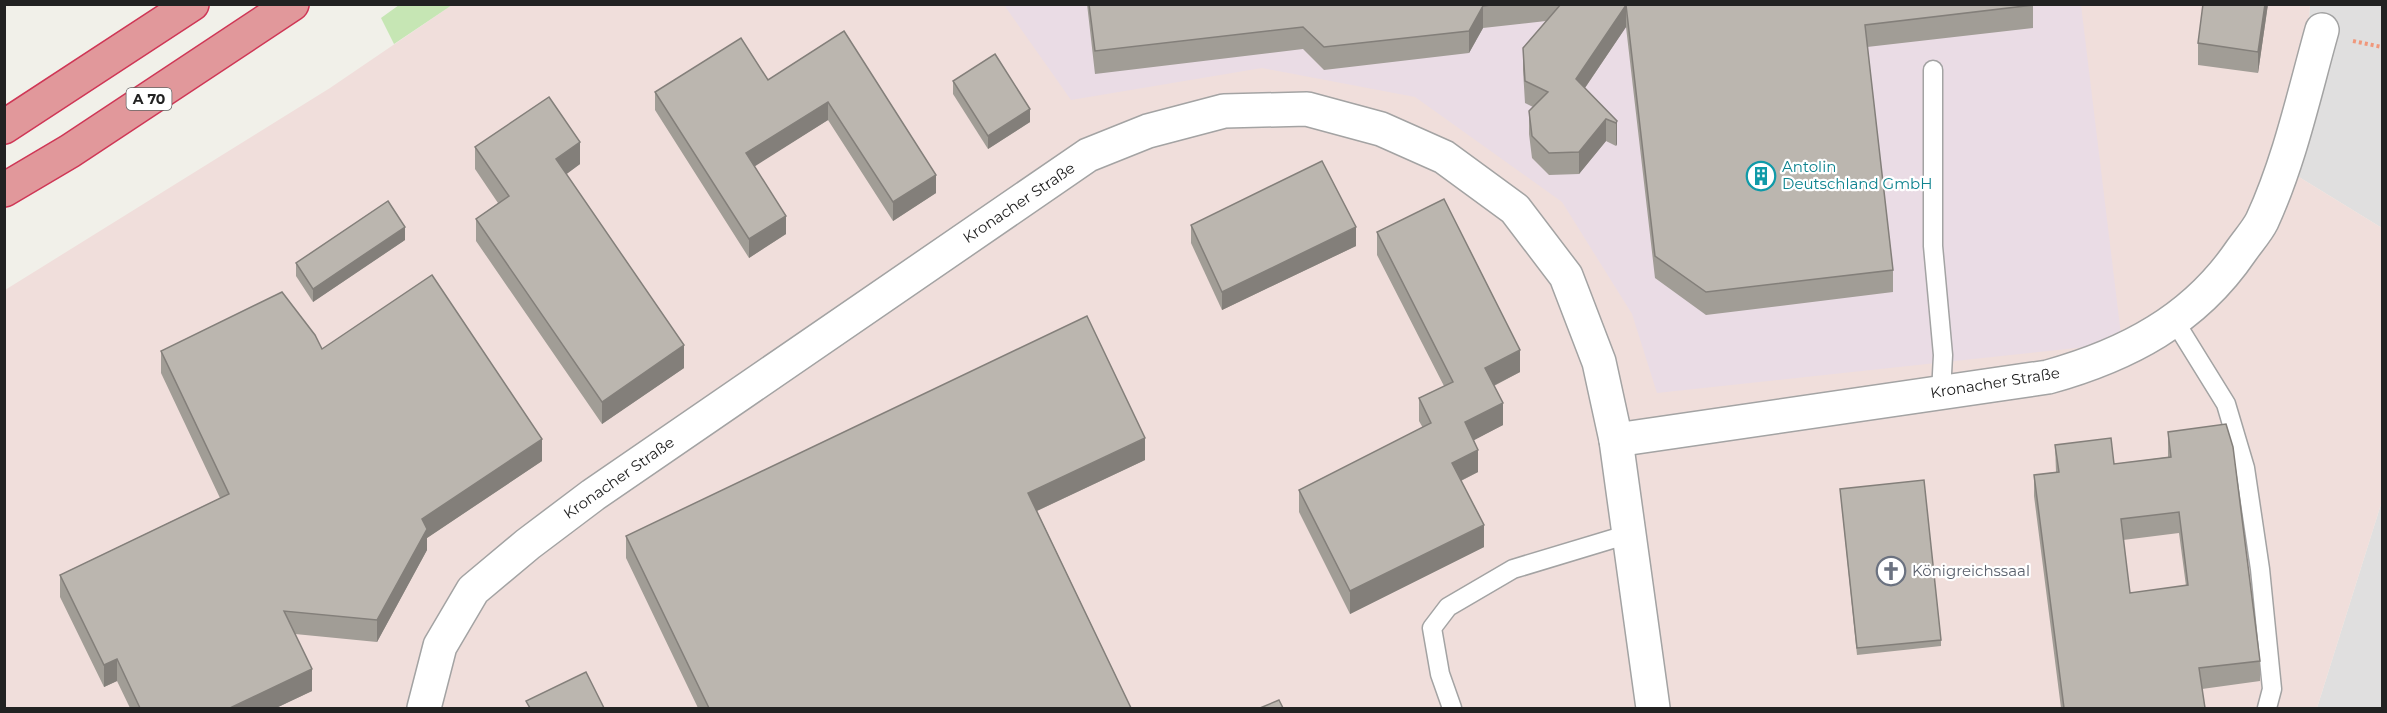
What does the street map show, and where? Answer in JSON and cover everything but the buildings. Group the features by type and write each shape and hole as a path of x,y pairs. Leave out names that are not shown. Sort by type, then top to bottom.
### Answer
{"highway":[{"path":"4,127 192,4"},
{"name":"A 70","path":"4,190 70,151 292,4"}],"street":[{"name":"Kronacher Straße","path":"1616,440 2048,377 2088,366 2155,334 2193,307 2224,276 2261,223 2286,158 2322,30"},
{"name":"Kronacher Straße","path":"424,708 440,646 473,590 528,544 593,495 1088,155 1148,130 1224,111 1307,109 1381,129 1444,157 1515,209 1566,276 1599,362 1616,440 1653,708"}],"lane":[{"path":"1933,70 1933,246 1943,355 1941,393"},
{"path":"2174,320 2226,404 2245,468 2260,570 2272,689 2267,708"},
{"path":"1452,708 1440,674 1432,628 1448,607 1513,569 1629,534"}],"shaded area":[{"path":"452,5 2310,5 2299,177 2382,228 2382,501 2317,708 5,708 5,290 330,88"},
{"path":"1004,5 2081,5 2122,343 1657,393 1632,314 1562,202 1415,97 1262,68 1071,100"},
{"path":"2310,5 2382,5 2382,228 2299,177"},
{"path":"2382,501 2382,708 2317,708"}],"green space":[{"path":"399,5 452,5 394,44 381,18"}],"place":[{"name":"Antolin Deutschland GmbH","path":"1761,176"},
{"name":"Königreichssaal","path":"1891,571"}]}
